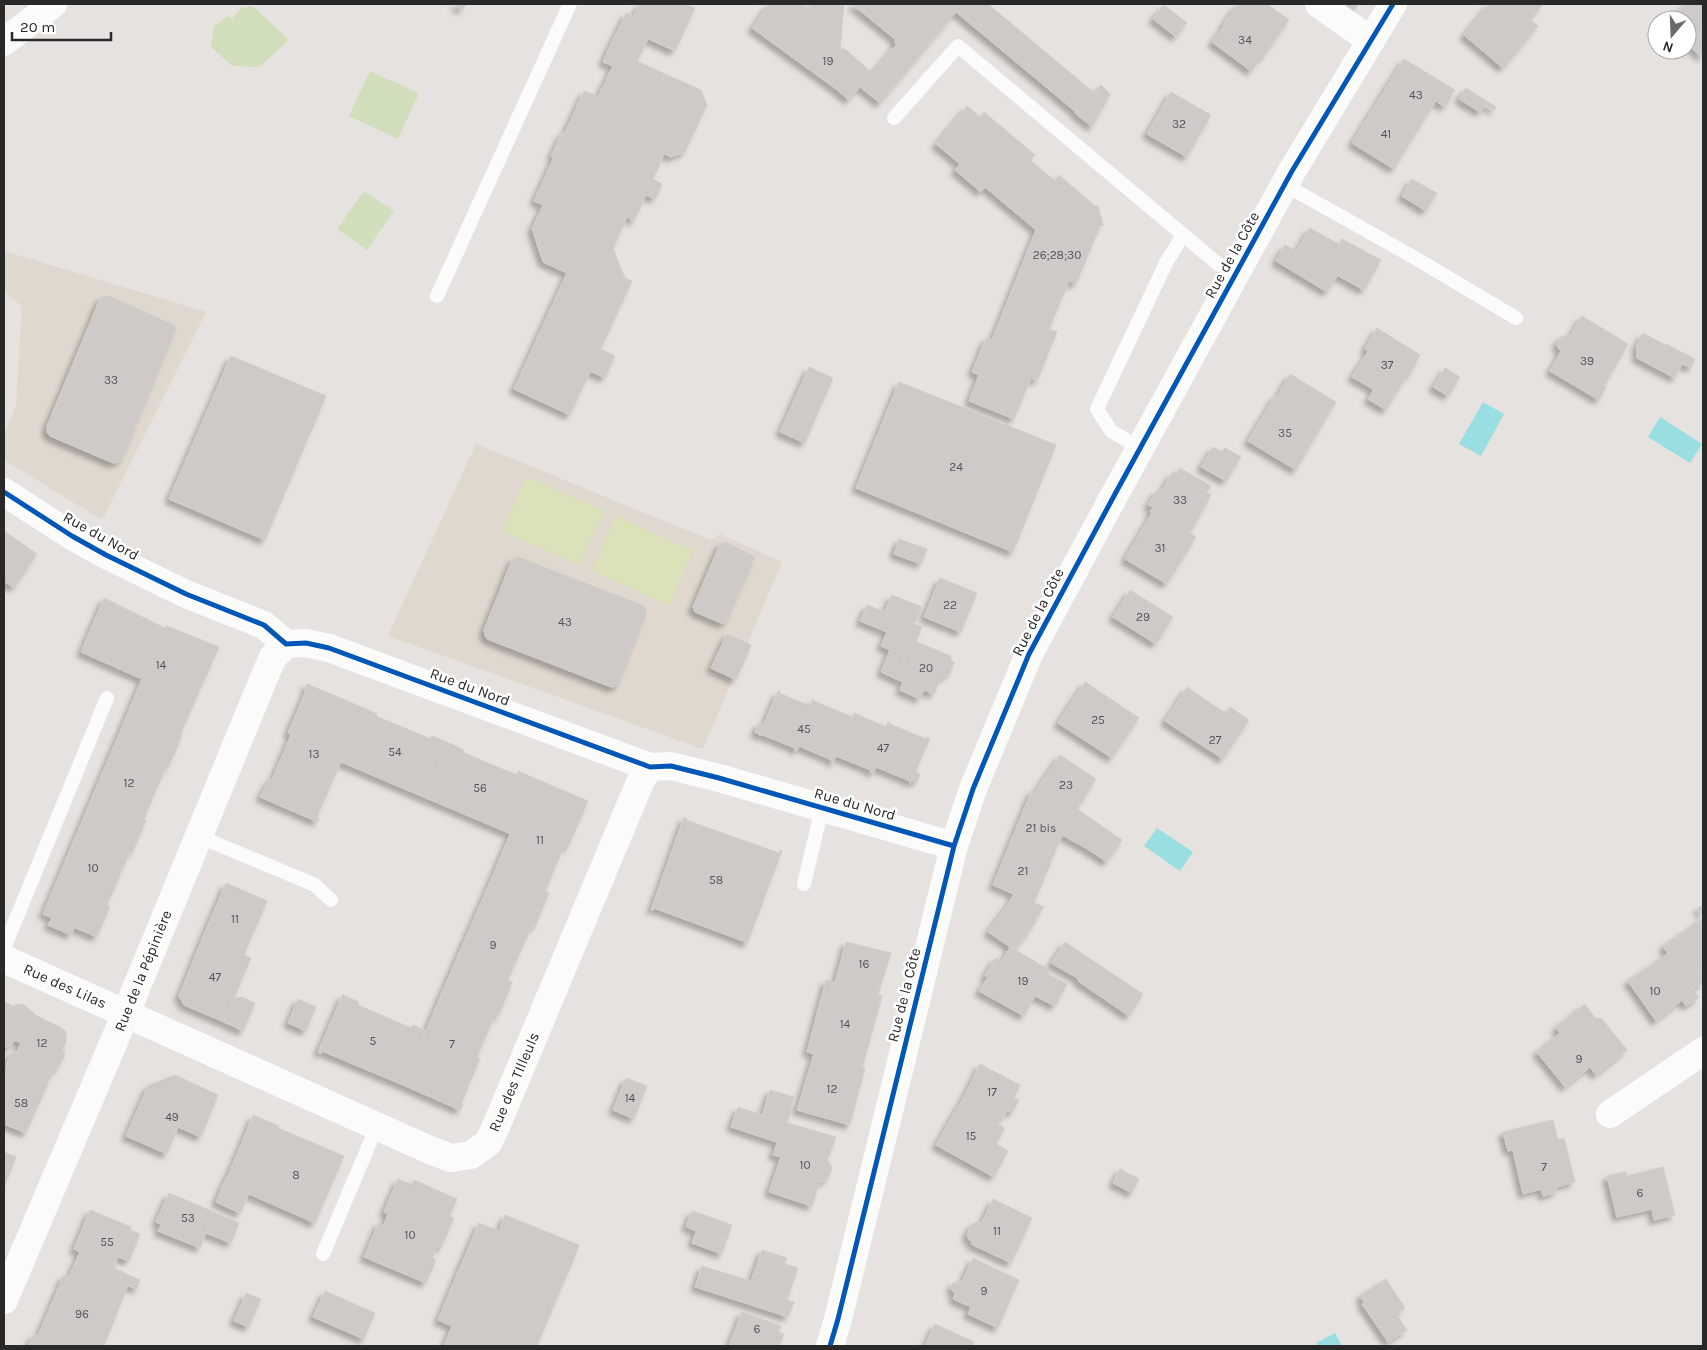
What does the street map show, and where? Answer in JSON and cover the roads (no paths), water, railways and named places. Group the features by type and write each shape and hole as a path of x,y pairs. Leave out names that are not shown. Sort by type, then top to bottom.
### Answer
{"street":[{"path":"4,42 53,4"},
{"path":"1319,4 1370,40"},
{"name":"Rue de la Côte","path":"830,1346 838,1320 954,846 973,789 1029,654 1285,185 1393,4"},
{"name":"Rue du Nord","path":"4,492 72,536 106,555 186,594 264,626 286,644 306,642 329,648 650,767 671,766 954,846"},
{"name":"Rue de la Pépinière","path":"4,1300 126,1013 266,672 273,656 286,644"},
{"name":"Rue des TIlleuls","path":"126,1013 451,1158 472,1155 488,1143 641,780 650,767"},
{"name":"Rue des Lilas","path":"4,959 126,1013"},
{"path":"1610,1114 1703,1051"}],"lane":[{"path":"437,296 570,4"},
{"path":"894,118 958,46 1218,264 1236,273"},
{"path":"1285,185 1410,255 1516,318"},
{"path":"1140,448 1111,431 1097,409 1166,263 1183,235"},
{"path":"4,948 108,698"},
{"path":"804,884 822,808"},
{"path":"198,836 316,884 331,900"},
{"path":"323,1254 376,1126"}],"water":[{"path":"1483,402 1504,414 1481,456 1459,444"},
{"path":"1660,417 1702,444 1690,463 1648,437"},
{"path":"1157,828 1193,852 1180,871 1144,846"},
{"path":"1335,1333 1342,1346 1318,1346 1316,1343"}]}
